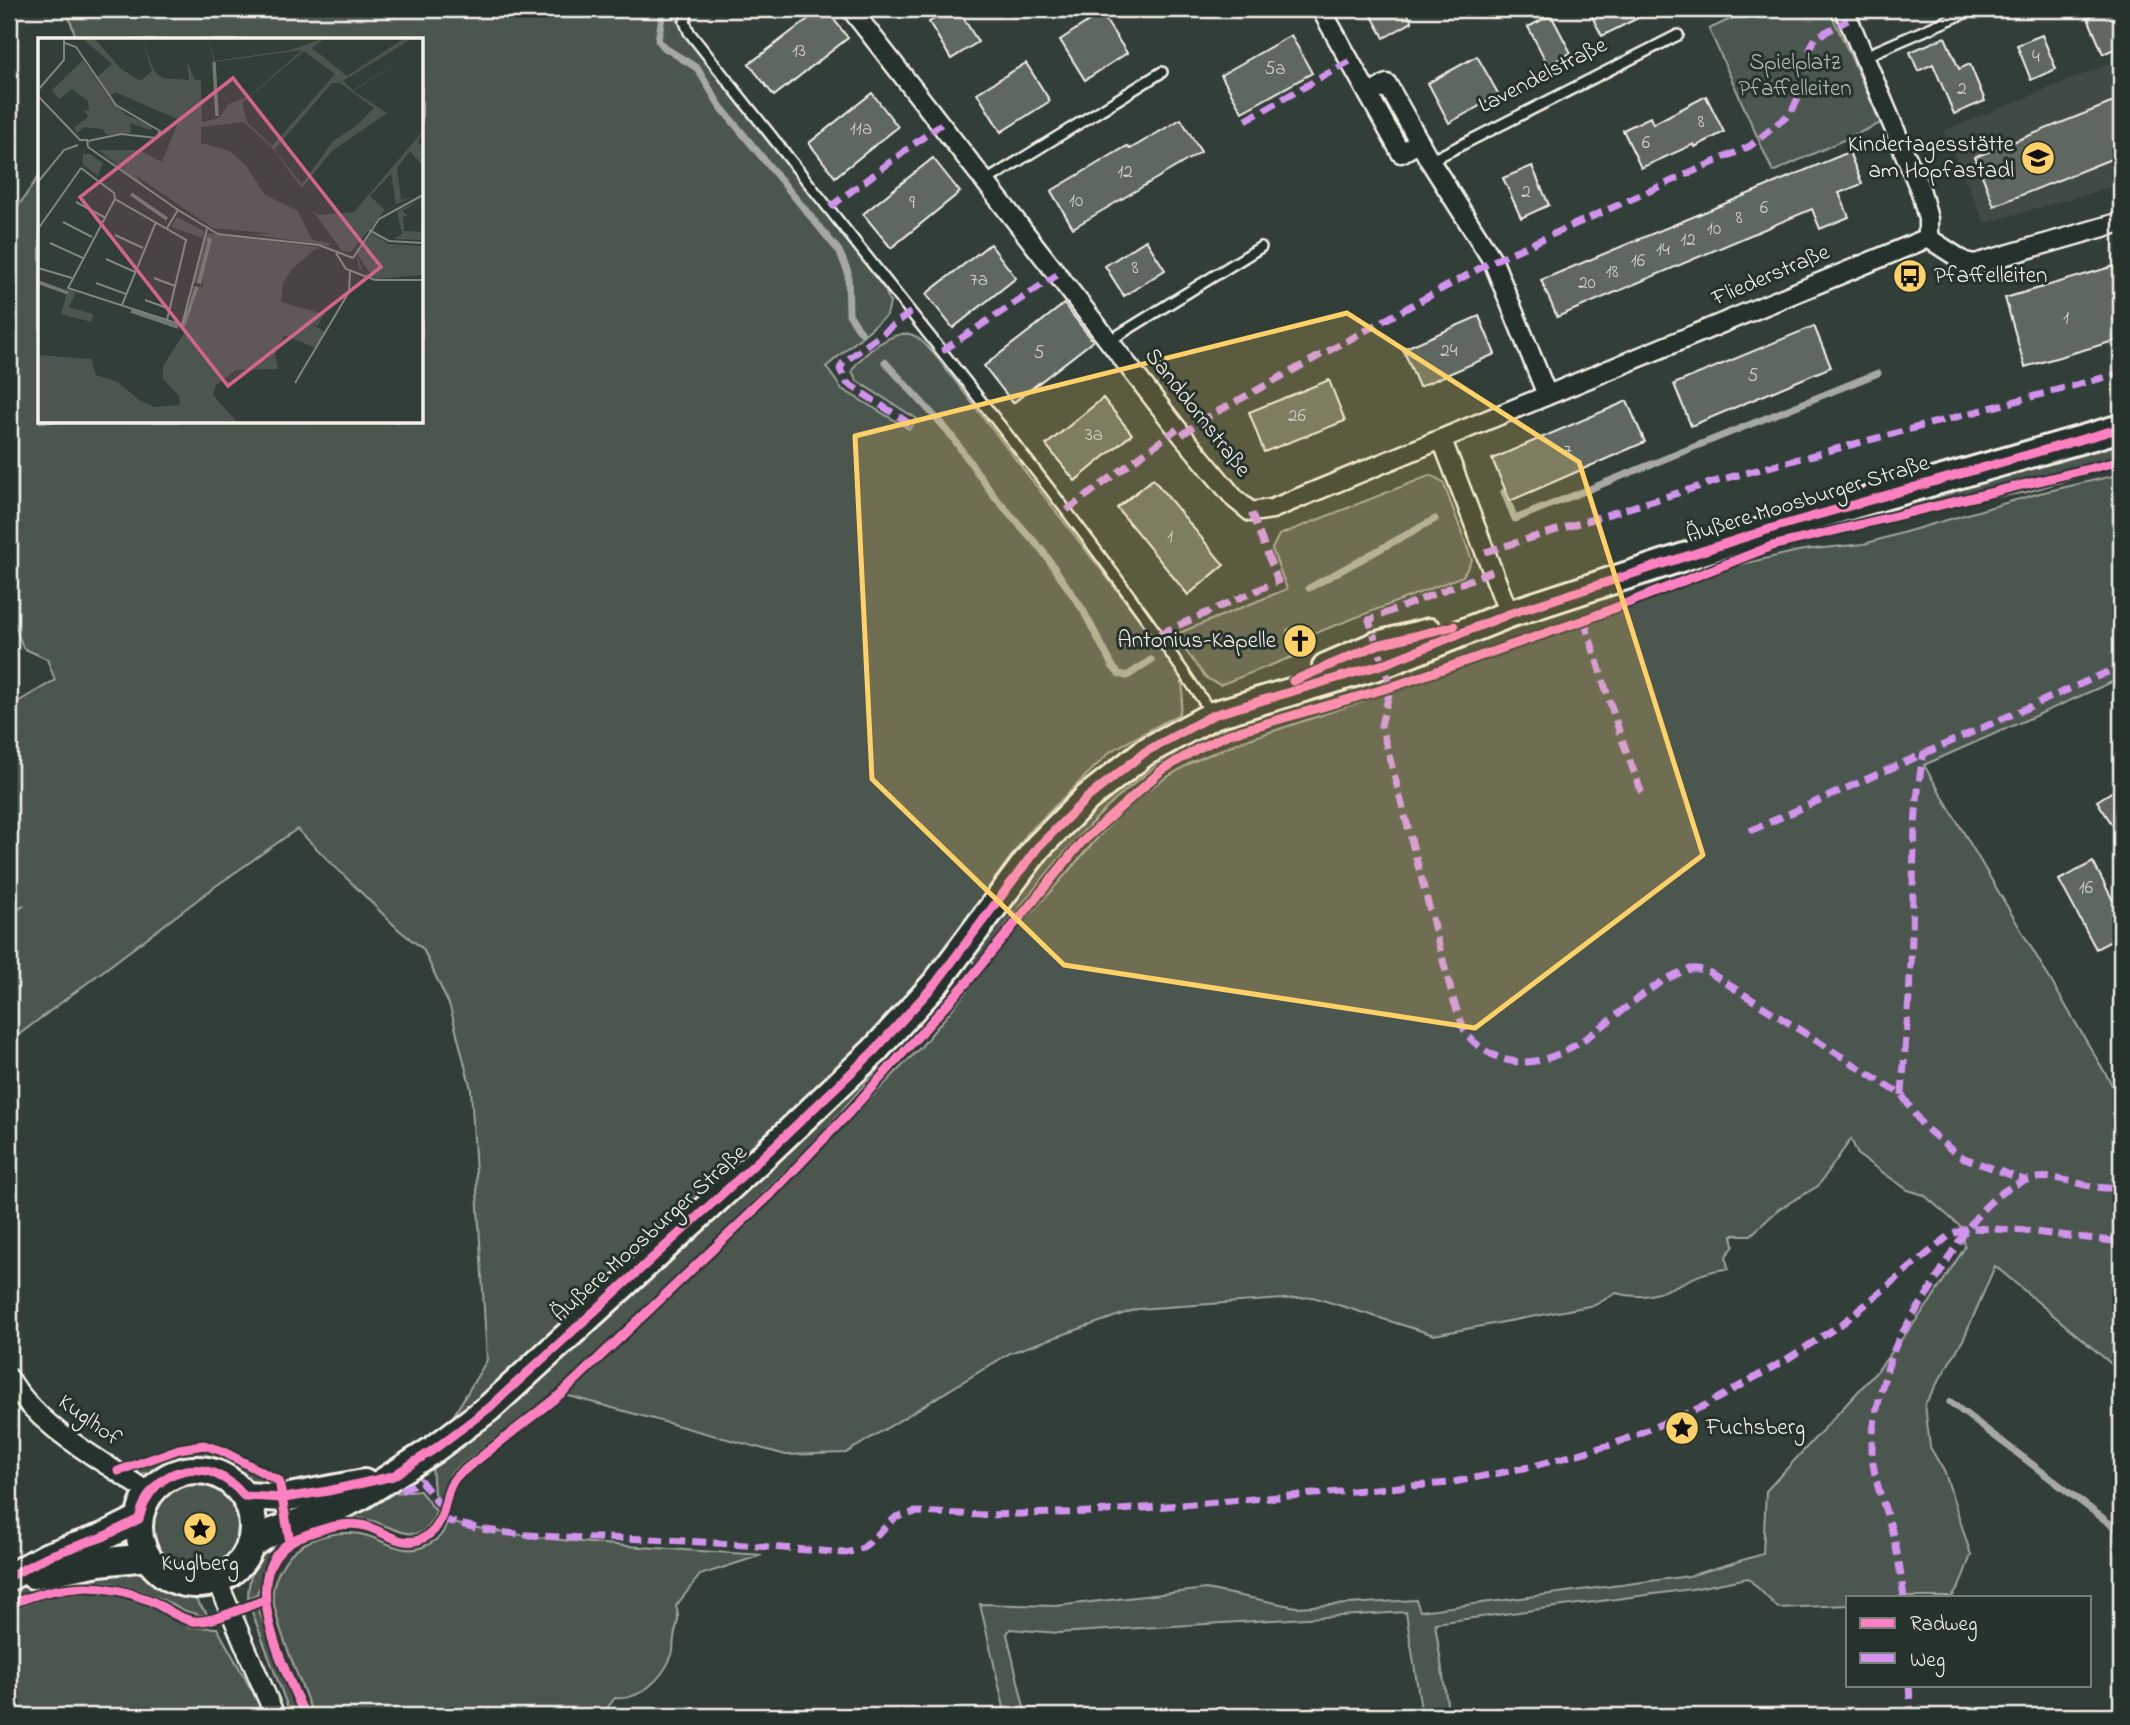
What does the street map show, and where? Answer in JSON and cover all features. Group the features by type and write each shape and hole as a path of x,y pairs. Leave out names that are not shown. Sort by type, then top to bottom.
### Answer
{"street":[{"path":"1321,9 1401,153 1420,142 1493,261 1547,395"},
{"path":"1844,9 1921,192 1928,219 1928,238 1965,262 1975,264 2121,222"},
{"name":"Sanddornstraße","path":"857,13 1109,341 1235,499 1251,512"},
{"name":"Fliederstraße","path":"1251,512 1272,509 1928,238"},
{"name":"Äußere Moosburger Straße","path":"217,1580 239,1565 250,1545 270,1533 361,1496 433,1450 489,1408 769,1152 865,1060 936,983 1038,847 1087,797 1145,752 1220,713 1384,664 1509,614 1776,527 2121,428"},
{"path":"1442,440 1509,614"},
{"name":"Kuglhof","path":"9,1378 25,1401 49,1425 149,1493"},
{"path":"250,1545 253,1528 251,1511 244,1496 234,1484 221,1475 198,1470 174,1474 160,1482 149,1493 139,1519 140,1539 147,1557 160,1572 178,1582 198,1584 217,1580 275,1716"},
{"name":"Äußere Moosburger Straße","path":"244,1496 284,1499 393,1476"},
{"path":"11,1576 48,1556 103,1537 139,1519"},
{"path":"11,1576 40,1575 99,1562 147,1557"}],"lane":[{"path":"688,9 685,22 689,32 830,207 1220,713"},
{"path":"1863,57 1973,9"},
{"name":"Lavendelstraße","path":"1430,161 1678,35"},
{"path":"986,181 1163,72"},
{"name":"Sanddornstraße","path":"1109,341 1261,247"}],"highlighted area":[{"path":"1347,313 1579,462 1703,855 1475,1028 1064,965 872,779 855,436"}],"shaded area":[{"name":"Kindertagesstätte am Hopfastadl","path":"2121,59 2121,184 1985,223 1943,131"}],"green space":[{"path":"66,9 660,9 673,15 885,290 890,303 887,315 826,367 842,389 909,429 917,419 857,381 852,371 870,350 889,338 907,334 920,340 935,355 1160,646 1180,677 1183,693 1179,714 1111,751 1028,833 926,974 866,1039 781,1122 520,1362 449,1423 487,1360 471,1089 450,1007 423,949 399,930 297,829 213,888 9,1042 9,916 25,905 9,911 9,707 55,680 47,659 23,648 9,607 9,220 38,177 38,424 424,424 424,38 76,38"},
{"name":"Spielplatz Pfaffelleiten","path":"1752,9 1829,9 1881,123 1773,172 1709,29"},
{"path":"2121,441 2121,464 2027,492 1861,520 1844,511"},
{"path":"2121,474 2121,678 1924,765 2121,1100 2121,1372 1995,1266 1964,1338 1925,1404 1930,1447 1945,1473 1971,1555 1953,1596 1846,1596 1846,1605 1778,1608 1748,1578 1692,1589 1435,1623 1449,1716 1422,1716 1406,1612 1058,1633 1010,1629 1007,1634 1026,1716 1006,1716 980,1604 1056,1606 1206,1589 1296,1607 1416,1600 1420,1611 1689,1576 1763,1554 1766,1491 1878,1370 1930,1302 1965,1247 1962,1228 1924,1195 1908,1190 1858,1155 1851,1139 1818,1186 1779,1209 1751,1235 1732,1235 1734,1246 1726,1256 1728,1269 1713,1271 1648,1295 1616,1293 1595,1305 1434,1335 1313,1297 1137,1309 1010,1353 846,1453 786,1455 565,1395 729,1240 920,1048 1026,919 1101,834 1134,801 1159,782 1192,762 1237,743 1361,702 1729,567 1803,550 1864,544 2040,493"},
{"path":"1431,475 1443,482 1472,560 1463,576 1316,633 1304,625 1287,630 1292,657 1220,685 1206,678 1174,635 1287,589 1272,549 1279,535"},
{"path":"1380,677 1364,686 1223,729 1201,738 1151,770 1095,819 1045,875 976,964 970,960 1069,830 1116,785 1142,766 1169,750 1227,724 1288,703"},
{"path":"946,988 942,997 815,1141 668,1289 569,1381 451,1473 441,1502 434,1493 432,1466 490,1422 573,1352 829,1115"},
{"path":"199,1449 219,1453 271,1479 276,1492 261,1487 227,1465 204,1458 183,1460 147,1473 140,1474 131,1469 179,1452"},
{"path":"198,1484 224,1492 236,1504 244,1530 236,1556 224,1568 198,1576 172,1568 160,1556 152,1530 160,1504 172,1492"},
{"path":"419,1490 436,1511 431,1523 418,1533 401,1532 368,1520 334,1518 387,1494"},
{"path":"447,1522 565,1540 762,1555 700,1575 676,1606 678,1619 673,1653 663,1672 642,1692 615,1698 604,1712 588,1713 586,1716 313,1716 285,1643 273,1599 275,1580 284,1563 308,1542 339,1533 360,1534 401,1548 418,1548 438,1539"},
{"path":"283,1542 267,1566 257,1594 248,1598 252,1572 261,1556 274,1545"},
{"path":"130,1563 160,1587 175,1595 195,1599 209,1616 187,1611 134,1589 98,1582 64,1583 9,1599 9,1589 58,1574"},
{"path":"85,1591 128,1597 189,1627 217,1628 266,1716 9,1716 9,1610 63,1592"},
{"path":"257,1606 300,1716 291,1716 251,1609"}],"building":[{"path":"821,9 826,9 848,38 774,96 749,64"},
{"path":"951,9 958,9 978,42 951,59 929,22"},
{"path":"1368,9 1405,9 1412,22 1384,38"},
{"path":"1588,9 1656,9 1602,36"},
{"path":"2109,9 2117,9 2121,18 2121,46 2103,54 2088,18"},
{"path":"1101,13 1127,53 1085,80 1060,40"},
{"path":"1551,15 1571,53 1548,65 1528,27"},
{"path":"1291,35 1312,73 1242,112 1221,75"},
{"path":"2042,35 2056,69 2031,80 2017,45"},
{"path":"1945,37 1959,69 1970,64 1985,101 1954,114 1933,64 1918,71 1910,52"},
{"path":"1477,56 1499,95 1449,123 1428,83"},
{"path":"1026,63 1050,101 1001,132 977,93"},
{"path":"872,93 898,127 835,177 809,143"},
{"path":"1706,96 1724,132 1695,147 1694,144 1641,168 1623,130 1650,117 1653,124"},
{"path":"2121,99 2121,155 1994,206 1975,157"},
{"path":"1181,119 1201,152 1073,228 1051,191 1127,146 1130,149"},
{"path":"1849,152 1862,184 1839,193 1849,217 1820,229 1812,209 1557,317 1541,280"},
{"path":"933,158 960,192 891,248 863,214"},
{"path":"1532,166 1549,205 1521,218 1503,178"},
{"path":"1146,240 1165,270 1124,296 1105,266"},
{"path":"990,244 1016,278 953,328 926,294"},
{"path":"2121,264 2121,339 2025,367 2005,298"},
{"path":"1064,304 1093,341 1013,403 984,366"},
{"path":"1479,316 1495,354 1419,387 1403,349"},
{"path":"1814,326 1831,367 1691,426 1674,384"},
{"path":"1329,380 1345,421 1264,452 1249,412"},
{"path":"1103,398 1132,434 1075,481 1046,445"},
{"path":"1627,401 1645,442 1510,501 1492,459"},
{"path":"1153,479 1224,565 1188,595 1117,508"},
{"path":"2121,786 2121,838 2097,801"},
{"path":"2093,862 2121,916 2121,936 2096,949 2059,880"}],"waterway":[{"path":"663,12 658,40 665,48 697,68 720,106 839,251 848,272 849,314 861,332"},
{"path":"885,362 948,431 994,496 1042,550 1083,610 1119,674 1127,676 1151,660"},
{"path":"1504,492 1515,519 1878,373"},
{"path":"1309,588 1435,519"},
{"path":"1950,1402 2121,1532"}],"marked path":[{"path":"663,9 685,14"},
{"path":"1182,435 1202,420 1493,261 1750,146 1791,113 1803,88 1807,57 1815,38 1848,20"},
{"path":"1246,120 1350,61"},
{"path":"830,207 941,124"},
{"path":"942,351 1057,275"},
{"path":"910,424 847,383 840,369 843,363 911,312"},
{"path":"1485,552 1727,478 2121,373"},
{"path":"1067,510 1177,429"},
{"path":"1159,634 1278,581 1251,512"},
{"path":"1492,571 1369,620 1391,687 1381,725 1454,1002 1470,1038 1486,1051 1499,1057 1511,1061 1535,1061 1559,1054 1581,1041 1647,991 1669,978 1691,969 1707,971 1902,1095 1923,1126 1959,1156 2024,1180"},
{"path":"1584,620 1642,794"},
{"path":"1750,831 2121,666"},
{"path":"1902,1095 1910,974 1915,820 1924,752"},
{"path":"1904,1596 1896,1546 1872,1458 1874,1423 1880,1394 1900,1337 1968,1227 1994,1198 2027,1180 2038,1178 2061,1179 2097,1187 2121,1187"},
{"path":"442,1519 518,1534 673,1540 846,1553 863,1548 896,1517 916,1512 984,1515 1095,1512 1449,1483 1534,1466 1614,1444 1704,1406 1784,1361 1843,1323 1950,1235 1968,1228 2016,1230 2121,1242"},
{"path":"401,1491 421,1481 444,1511"},
{"path":"1909,1686 1911,1716"}],"cycle path":[{"path":"9,1577 48,1556 103,1537 139,1519 146,1500 156,1486 169,1476 183,1471 199,1470 215,1474 230,1482 244,1496 284,1498 393,1476 433,1450 489,1408 874,1051 936,983 1038,847 1087,798 1145,752 1213,715 1384,664 1509,614 1776,527 2121,428"},
{"path":"305,1716 275,1643 268,1616 265,1589 270,1566 283,1547 308,1534 341,1525 361,1525 409,1542 427,1536 434,1530 457,1476 563,1392 771,1194 847,1115 968,981 1081,843 1161,771 1197,749 1229,734 1391,687 1584,620 1772,546 2121,461"},
{"path":"1293,681 1377,645 1454,626"},
{"path":"118,1471 179,1449 204,1445 222,1451 279,1481 290,1542"},
{"path":"9,1605 62,1589 96,1587 131,1594 149,1600 182,1618 200,1621 265,1600"}],"place":[{"name":"Kindertagesstätte am Hopfastadl","path":"2038,158"},
{"name":"Pfaffelleiten","path":"1910,276"},
{"name":"Antonius-Kapelle","path":"1300,641"},
{"name":"Fuchsberg","path":"1682,1428"},
{"name":"Kuglberg","path":"200,1529"}]}
